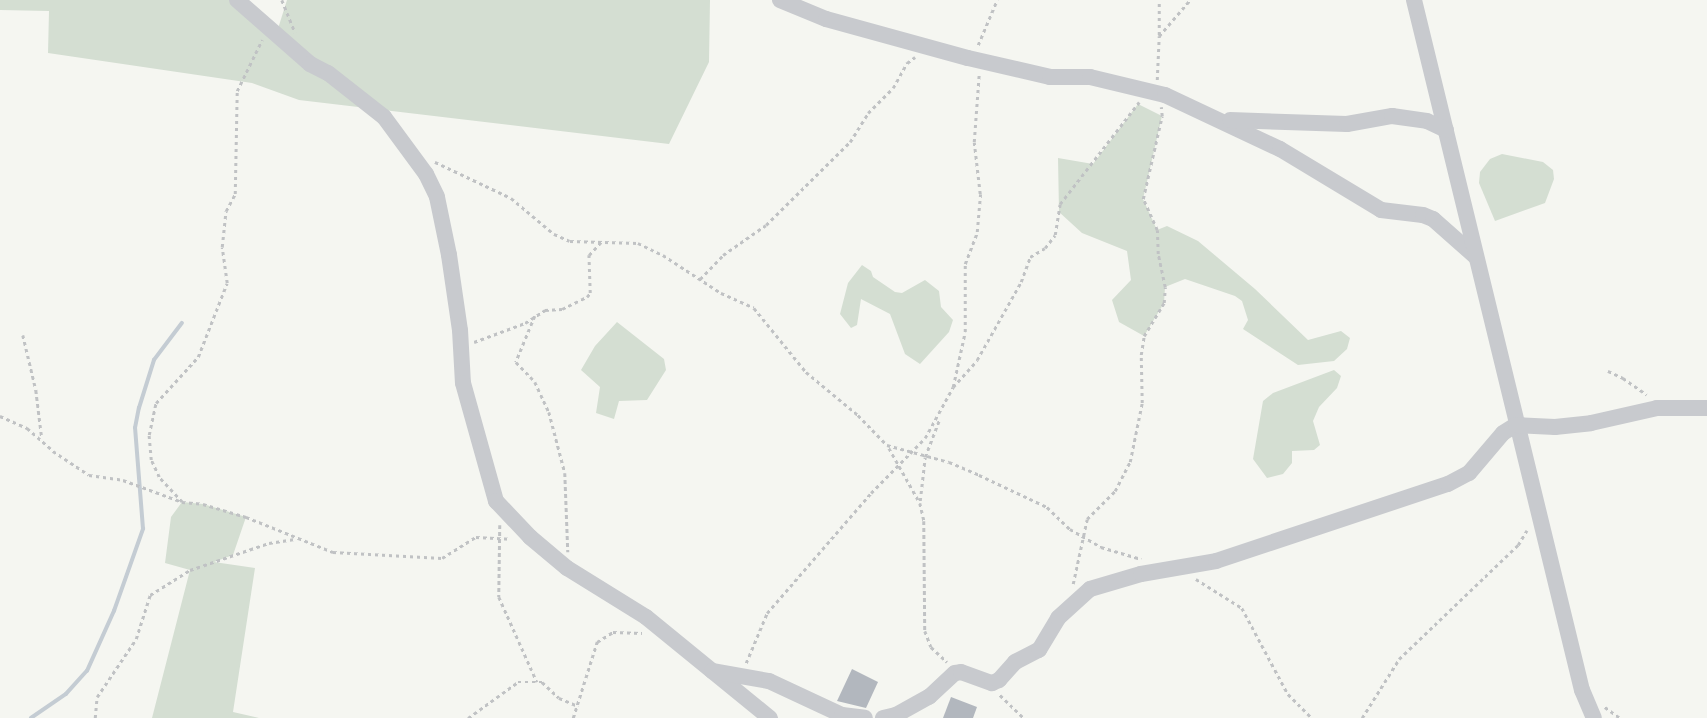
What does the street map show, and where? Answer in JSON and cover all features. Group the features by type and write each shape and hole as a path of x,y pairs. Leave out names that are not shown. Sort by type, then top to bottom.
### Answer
{"street":[{"path":"237,0 310,64 328,73 384,117 426,174 438,197 461,347 463,383 496,501 530,537 567,569 632,607 770,718"},
{"path":"780,0 825,19 935,50 1049,77 1090,77 1154,92 1221,119 1280,149 1381,210 1423,215 1433,219 1476,257"},
{"path":"1414,0 1582,690 1594,718"},
{"path":"1221,119 1347,124 1392,116 1427,121 1446,130"},
{"path":"883,718 896,715 929,697 955,673 961,672 992,683 999,680 1015,662 1032,656 1058,618 1090,589 1141,574 1216,561 1448,484 1469,473 1503,433 1517,425 1567,426 1657,408 1707,408"},
{"path":"712,671 769,681 842,715 865,718"}],"path":[{"path":"920,503 925,457 953,387 965,332 965,264 978,219 980,194 974,142 977,60 997,0"},
{"path":"1072,590 1087,519 1115,491 1130,462 1142,403 1141,355 1144,336 1164,303 1165,287 1158,254 1157,230 1143,199 1162,116 1154,92 1159,0"},
{"path":"1159,36 1189,0"},
{"path":"182,502 159,477 151,460 149,435 156,403 198,357 227,283 222,247 226,211 235,194 237,91 267,27"},
{"path":"699,279 723,255 766,225 850,142 868,113 892,88 907,63 935,50"},
{"path":"953,387 977,360 1021,282 1030,257 1045,248 1055,235 1060,204 1154,92"},
{"path":"432,160 511,198 554,234 570,240 638,243 663,254 699,279 754,308 806,372 858,415 887,445 900,464 920,503 924,521 925,631 931,647 961,672"},
{"path":"461,347 525,323 545,310 562,309 587,297 590,293 589,255 602,242"},
{"path":"535,317 516,362 535,382 549,412 565,473 567,569"},
{"path":"23,335 36,390 42,439"},
{"path":"1608,371 1623,377 1648,396"},
{"path":"743,675 767,613 835,533 910,453 941,413"},
{"path":"0,416 42,439 52,451 89,475 123,480 182,502 202,504 246,517 333,552 442,558 476,537 502,536 518,541"},
{"path":"887,445 979,475 1047,507 1083,537 1101,547 1149,561"},
{"path":"496,501 502,536 499,597 537,681"},
{"path":"1362,718 1399,659 1518,545 1539,511"},
{"path":"95,718 97,697 136,639 150,595 190,570 269,544 296,539"},
{"path":"1175,569 1232,599 1242,608 1288,694 1312,718"},
{"path":"573,718 589,661 597,642 605,634 613,632 667,635"},
{"path":"980,680 1014,705 1024,718"},
{"path":"468,718 518,682 542,682 559,698 578,706"}],"shaded area":[{"path":"0,0 237,0 276,35 287,0 710,0 709,62 669,144 299,100 252,83 48,53 49,11 0,10"},
{"path":"1138,104 1162,116 1143,199 1157,230 1167,226 1198,241 1255,289 1308,340 1341,331 1350,338 1347,349 1334,361 1298,365 1243,329 1248,320 1242,301 1235,296 1185,279 1165,287 1164,303 1144,336 1119,322 1112,300 1131,280 1127,251 1082,233 1059,212 1058,158 1093,164"},
{"path":"1502,154 1543,162 1553,170 1554,179 1545,203 1495,221 1479,183 1480,172 1490,159"},
{"path":"862,265 871,271 873,277 895,292 902,293 925,280 939,291 941,307 953,320 949,332 920,364 905,354 890,314 861,299 857,325 851,328 840,314 848,283"},
{"path":"617,322 664,359 666,370 647,400 619,401 614,419 596,413 600,387 581,370 595,346"},
{"path":"1334,370 1341,376 1337,388 1319,407 1313,421 1320,445 1314,450 1292,451 1292,463 1283,474 1267,478 1253,459 1263,401 1273,393"},
{"path":"182,502 203,504 246,517 233,555 214,562 255,568 233,712 259,718 152,718 190,570 165,563 171,517"}],"building":[{"path":"852,669 878,682 866,708 837,701"},
{"path":"951,697 977,707 973,718 943,718"}],"waterway":[{"path":"31,718 66,694 87,671 114,611 143,529 135,428 139,408 154,360 182,323"}]}
